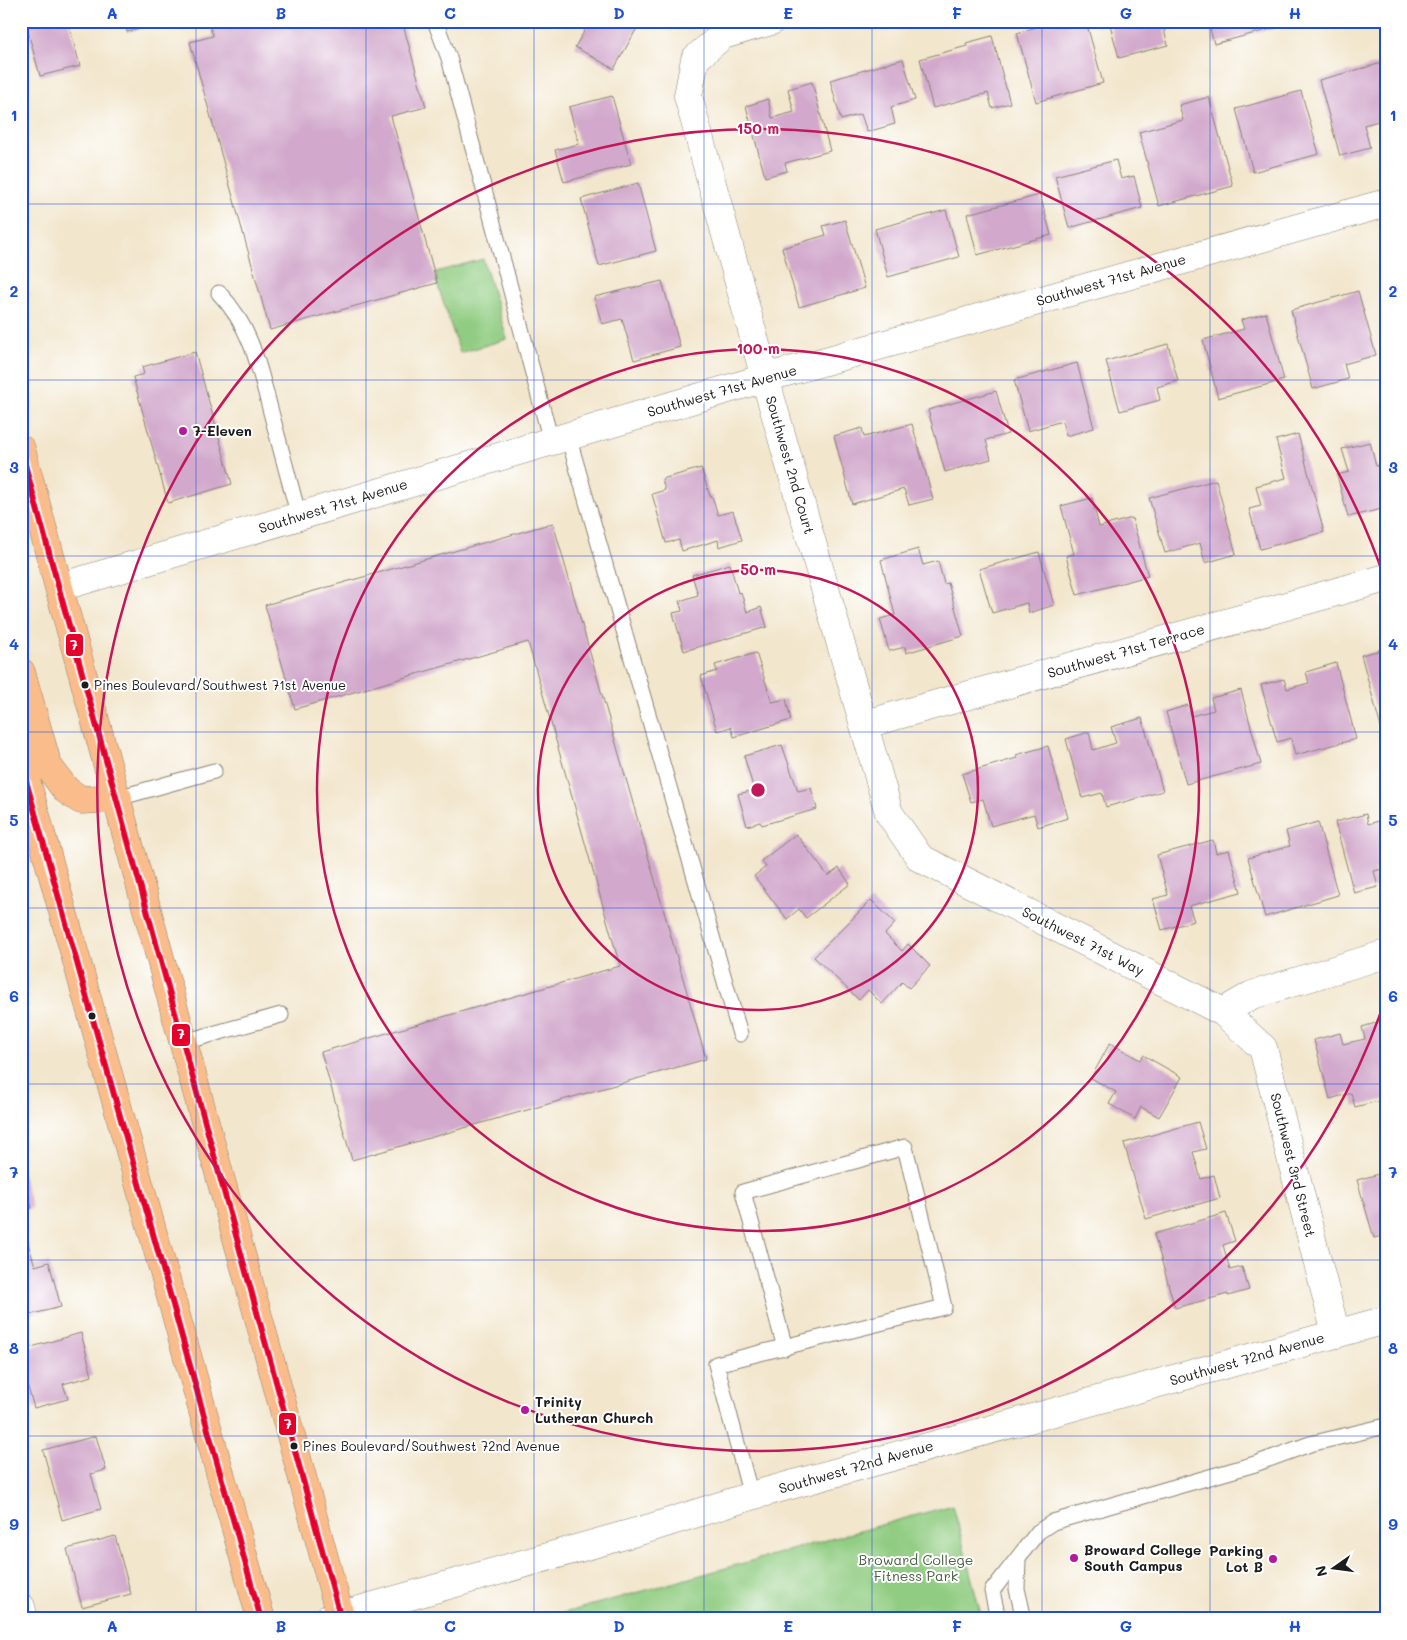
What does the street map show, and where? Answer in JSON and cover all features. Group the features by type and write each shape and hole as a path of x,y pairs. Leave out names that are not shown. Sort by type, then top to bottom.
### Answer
{"highway":[{"path":"21,449 118,798 337,1617"},
{"path":"21,672 48,766 61,784 66,790 81,800 118,798"},
{"path":"21,762 261,1619"}],"street":[{"name":"Southwest 2nd Court","path":"772,21 722,36 695,59 688,96 764,378 866,724"},
{"name":"Southwest 71st Avenue","path":"60,587 764,378 1386,203"},
{"name":"Southwest 71st Terrace","path":"866,724 1386,578"},
{"name":"Southwest 71st Way","path":"866,724 889,813 920,858 1223,1012"},
{"path":"1223,1012 1252,996 1386,954"},
{"name":"Southwest 3rd Street","path":"1223,1012 1263,1048 1336,1334"},
{"name":"Southwest 72nd Avenue","path":"337,1617 650,1528 752,1496 1386,1320"},
{"path":"21,1607 24,1619"}],"lane":[{"path":"435,21 449,58 560,439 740,1034"},
{"path":"219,293 238,317 254,349 299,516"},
{"path":"118,798 214,771"},
{"path":"184,1042 280,1015"},
{"path":"752,1496 716,1364 785,1348 944,1307 905,1147 744,1192 785,1348"},
{"path":"998,1619 992,1591 1038,1532 1054,1522 1254,1464 1310,1444 1386,1426"},
{"path":"1018,1559 1017,1589 1024,1619"}],"green space":[{"path":"483,259 507,339 460,353 437,283 436,272"},
{"name":"Broward College Fitness Park","path":"953,1505 982,1619 542,1619"}],"building":[{"path":"25,21 68,21 80,66 40,76"},
{"path":"124,21 166,21 166,22 127,32"},
{"path":"208,21 249,21 250,25 265,21 402,21 426,107 391,116 437,283 270,330 190,42 213,36"},
{"path":"580,21 641,21 614,69 575,47 588,25"},
{"path":"1056,21 1086,21 1103,83 1036,102 1017,33"},
{"path":"1109,21 1183,21 1184,24 1164,30 1168,45 1119,58"},
{"path":"1208,21 1281,21 1282,26 1214,44"},
{"path":"992,36 1010,103 992,108 988,93 933,108 920,59 967,46 966,43"},
{"path":"903,59 915,100 891,107 895,124 867,132 861,114 841,120 830,80"},
{"path":"1386,62 1386,119 1364,125 1370,148 1340,156 1319,80"},
{"path":"812,82 830,151 785,163 787,171 765,177 746,106 768,99 772,118 794,112 788,89"},
{"path":"1301,91 1319,154 1253,172 1236,109"},
{"path":"612,96 631,164 564,182 555,150 579,144 569,107"},
{"path":"1209,97 1233,186 1159,206 1139,132 1183,120 1179,105"},
{"path":"1116,160 1121,179 1134,176 1142,208 1069,228 1055,176"},
{"path":"638,183 656,251 599,266 581,199"},
{"path":"1040,195 1051,235 977,255 967,214"},
{"path":"946,210 959,257 888,277 875,229"},
{"path":"845,220 865,288 799,307 782,248 826,235 823,226"},
{"path":"662,281 680,347 634,360 622,319 602,324 594,297"},
{"path":"1358,291 1376,355 1344,364 1348,379 1313,389 1291,310"},
{"path":"1266,313 1284,380 1218,398 1203,340 1244,329 1241,320"},
{"path":"1168,344 1178,381 1157,387 1160,400 1120,411 1106,361"},
{"name":"7-Eleven","path":"195,352 232,484 168,503 133,377 144,374 142,367"},
{"path":"1077,363 1094,428 1066,436 1062,421 1028,431 1014,380"},
{"path":"996,391 1008,434 986,440 991,459 945,472 928,410"},
{"path":"912,424 933,499 909,505 904,489 852,504 834,436 862,428 864,437"},
{"path":"1298,434 1324,532 1260,549 1249,509 1261,506 1256,486 1286,478 1276,440"},
{"path":"1370,442 1376,466 1386,464 1386,508 1348,517 1337,475 1349,472 1342,449"},
{"path":"701,468 718,515 733,511 742,540 719,547 718,540 682,551 679,540 666,543 652,494 665,490 662,479"},
{"path":"1216,480 1236,554 1205,563 1200,543 1165,553 1149,498"},
{"path":"1092,498 1099,527 1132,518 1148,576 1077,595 1066,556 1074,554 1061,506"},
{"path":"553,523 706,1059 352,1160 321,1052 620,966 528,642 295,709 265,605"},
{"path":"918,549 923,565 938,561 944,584 948,583 963,636 906,653 905,647 889,651 880,619 895,615 881,560"},
{"path":"1039,552 1054,605 1029,613 1027,603 992,613 979,569"},
{"path":"730,564 738,593 741,592 747,612 761,607 767,627 684,651 673,613 682,611 680,601 698,595 692,575"},
{"path":"1381,650 1386,664 1385,742 1361,655"},
{"path":"756,653 772,702 786,699 791,720 734,737 731,727 717,731 701,676 717,671 715,665"},
{"path":"1336,663 1356,739 1295,755 1291,738 1277,742 1261,685 1284,679 1287,689 1309,683 1306,672"},
{"path":"1241,690 1261,764 1186,784 1166,712 1188,705 1191,716 1214,710 1211,698"},
{"path":"1142,718 1163,791 1106,807 1102,793 1082,798 1066,739 1089,732 1093,750 1116,743 1111,727"},
{"path":"782,745 798,791 811,788 817,809 762,825 760,822 747,826 738,794 754,790 744,756"},
{"path":"1048,746 1068,818 1038,827 1034,814 991,826 983,799 971,802 962,774 1017,758 1016,755"},
{"path":"1366,814 1368,824 1386,819 1386,868 1374,871 1378,887 1354,893 1335,822"},
{"path":"1318,822 1338,895 1265,917 1248,858 1290,846 1286,831"},
{"path":"796,834 828,876 839,868 850,884 806,918 799,909 787,919 754,876 766,867 761,861"},
{"path":"1213,840 1216,853 1229,850 1241,892 1189,906 1194,921 1162,930 1153,899 1168,895 1157,855"},
{"path":"871,900 895,923 885,934 902,951 908,944 930,966 909,988 902,982 882,1004 868,990 859,1000 814,957"},
{"path":"1386,1020 1386,1099 1355,1107 1351,1093 1330,1099 1314,1040 1340,1033 1343,1044 1365,1039 1362,1027"},
{"path":"1110,1043 1140,1060 1143,1055 1182,1077 1159,1117 1141,1107 1135,1119 1109,1104 1116,1092 1091,1078"},
{"path":"1198,1122 1206,1149 1193,1152 1201,1179 1214,1175 1220,1198 1146,1219 1124,1143"},
{"path":"21,1172 32,1208 21,1211"},
{"path":"1386,1172 1386,1235 1374,1238 1357,1180"},
{"path":"1226,1213 1235,1241 1223,1245 1230,1270 1242,1267 1249,1290 1175,1308 1154,1234"},
{"path":"27,1240 35,1266 49,1262 61,1307 21,1317 21,1241"},
{"path":"81,1333 92,1376 63,1384 68,1399 34,1408 21,1363 21,1350"},
{"path":"96,1436 106,1470 91,1474 101,1509 62,1520 43,1450"},
{"path":"115,1536 131,1594 82,1607 67,1549"}],"transit line":[{"name":"7","path":"21,450 341,1619"},
{"name":"7","path":"21,763 261,1619"}],"place":[{"name":"7-Eleven","path":"183,431"},
{"name":"Pines Boulevard/Southwest 71st Avenue","path":"85,685"},
{"name":"Trinity Lutheran Church","path":"525,1410"},
{"name":"Pines Boulevard/Southwest 72nd Avenue","path":"294,1446"},
{"name":"Broward College South Campus","path":"1074,1558"},
{"name":"Parking Lot B","path":"1273,1559"}]}
